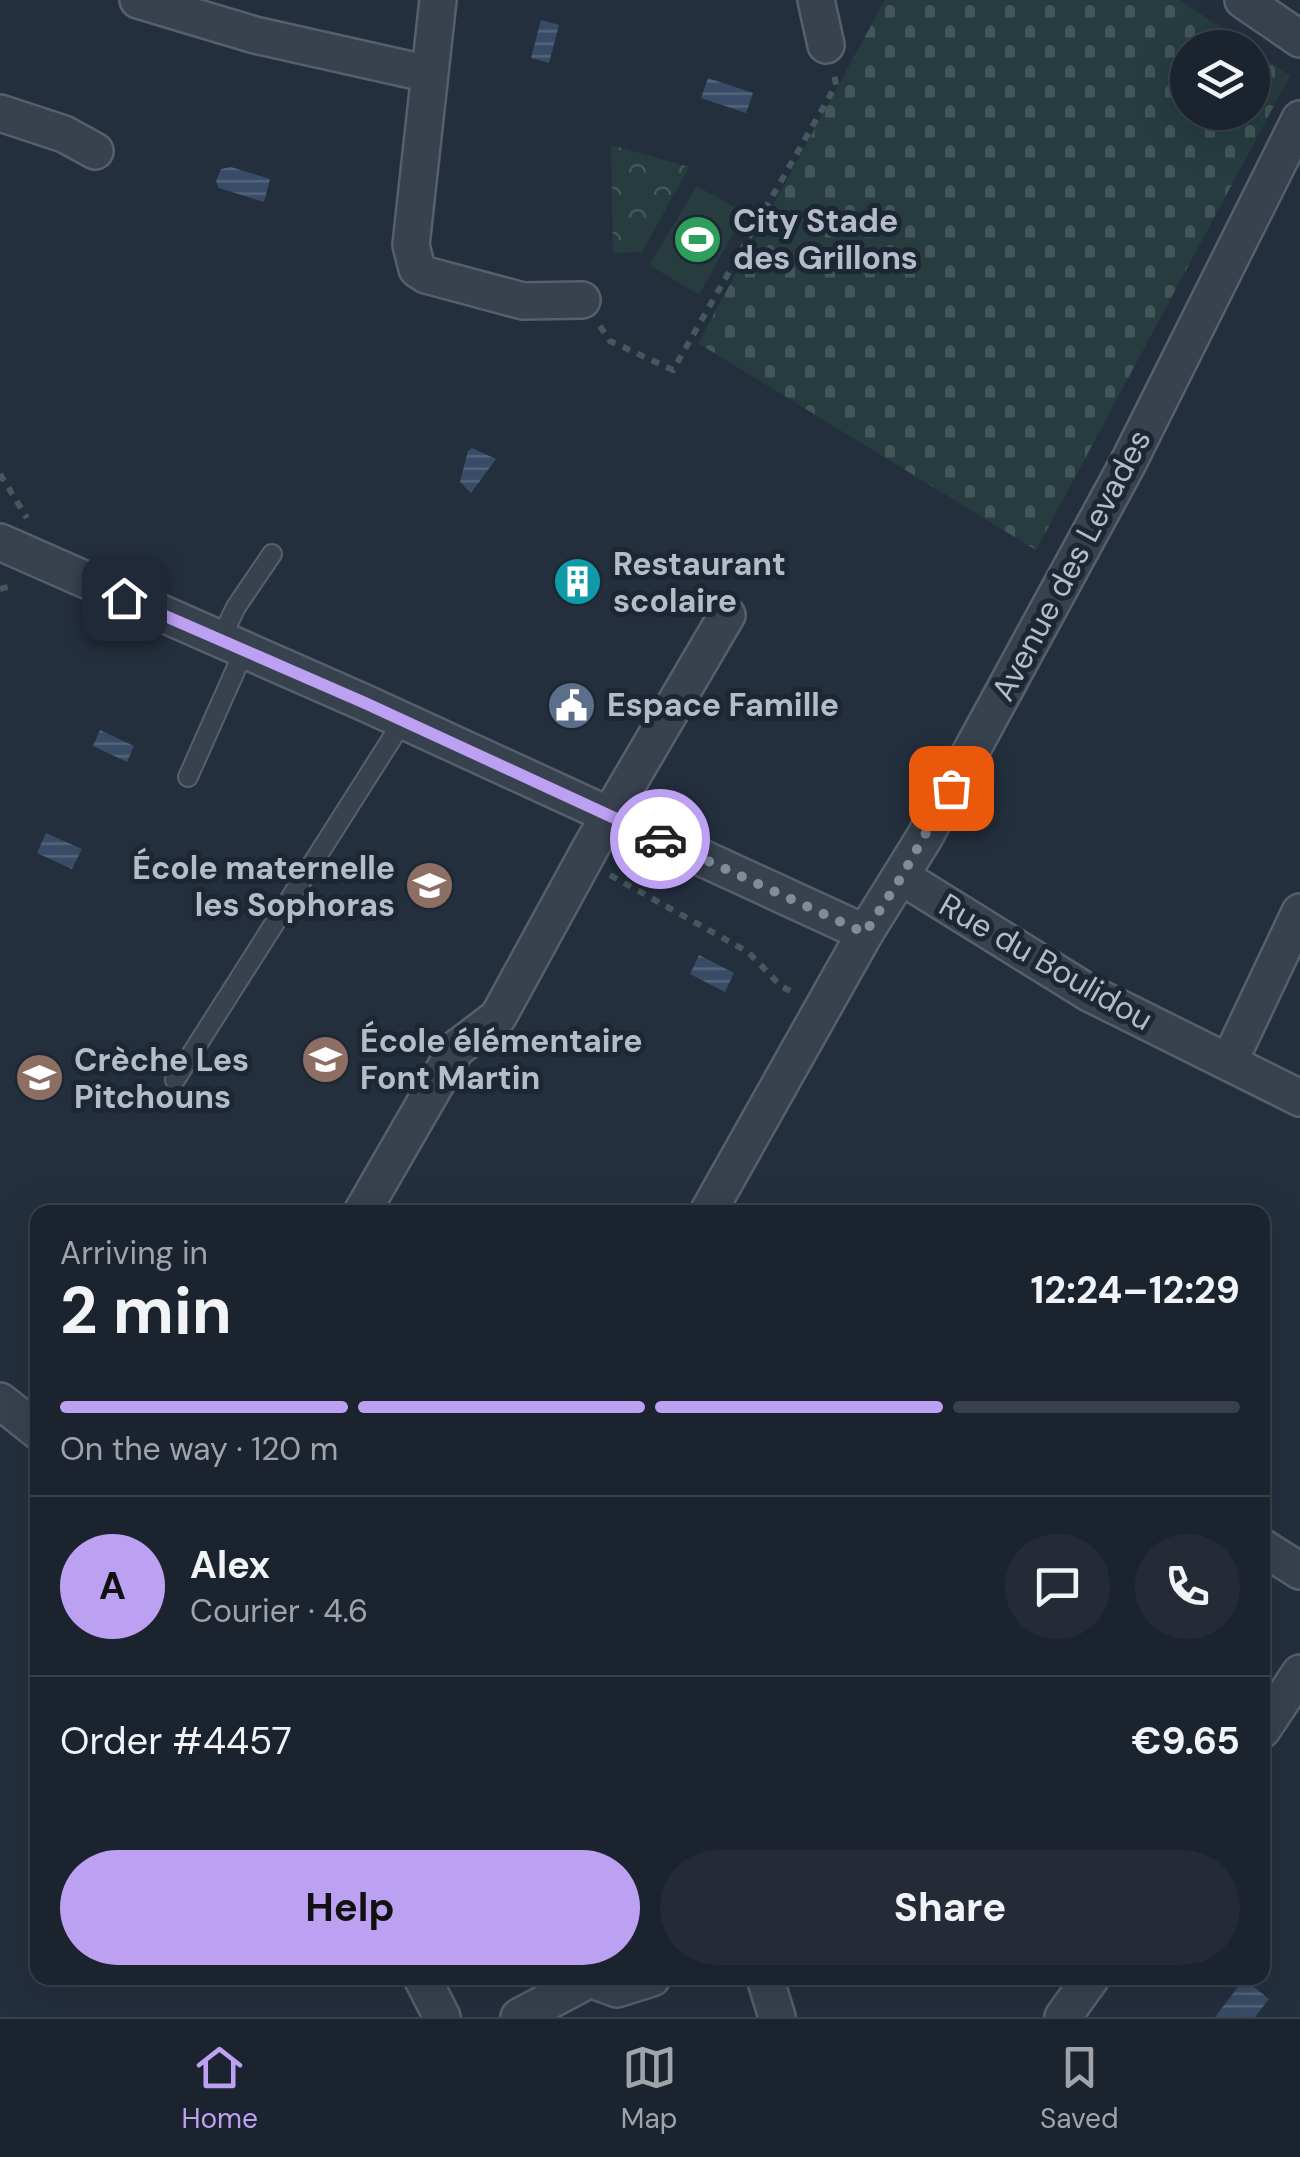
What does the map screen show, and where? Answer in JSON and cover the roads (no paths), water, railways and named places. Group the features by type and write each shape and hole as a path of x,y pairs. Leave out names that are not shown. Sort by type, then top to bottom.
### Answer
{"street":[{"path":"138,0 255,36 429,74"},
{"path":"438,0 411,245 417,269 426,275 523,300 582,300"},
{"path":"816,0 826,45"},
{"path":"1243,0 1300,38"},
{"path":"0,113 64,134 95,151"},
{"name":"Avenue des Levades","path":"712,1205 865,933 902,876 1128,462 1300,119"},
{"path":"0,542 403,720 865,933"},
{"path":"366,1205 456,1049 498,1017 591,847 727,615"},
{"name":"Rue du Boulidou","path":"902,876 1089,994 1300,1098"},
{"path":"1229,1062 1300,912"},
{"path":"0,1401 30,1425"},
{"path":"1270,1552 1300,1572"},
{"path":"1270,1718 1300,1673"},
{"path":"426,1985 442,2017"},
{"path":"519,2017 580,1985"},
{"path":"598,1985 625,2003 644,1985"},
{"path":"767,1985 777,2017"},
{"path":"1062,2017 1086,1985"}],"lane":[{"path":"188,776 232,646 236,608 272,554"},
{"path":"175,1080 403,720"}],"water":[{"path":"541,20 559,25 549,63 531,58"},
{"path":"708,78 753,93 746,113 701,98"},
{"path":"231,167 270,179 264,202 219,188 216,181 221,169"},
{"path":"472,448 496,459 471,493 460,482"},
{"path":"100,730 134,746 127,762 93,746"},
{"path":"46,833 82,849 72,869 37,853"},
{"path":"699,955 734,973 725,992 690,974"},
{"path":"1239,1985 1252,1985 1269,1999 1255,2017 1215,2017"}],"place":[{"name":"City Stade des Grillons","path":"698,239"},
{"name":"Restaurant scolaire","path":"578,582"},
{"name":"Espace Famille","path":"572,705"},
{"name":"École maternelle les Sophoras","path":"430,886"},
{"name":"École élémentaire Font Martin","path":"325,1059"},
{"name":"Crèche Les Pitchouns","path":"39,1078"}]}
